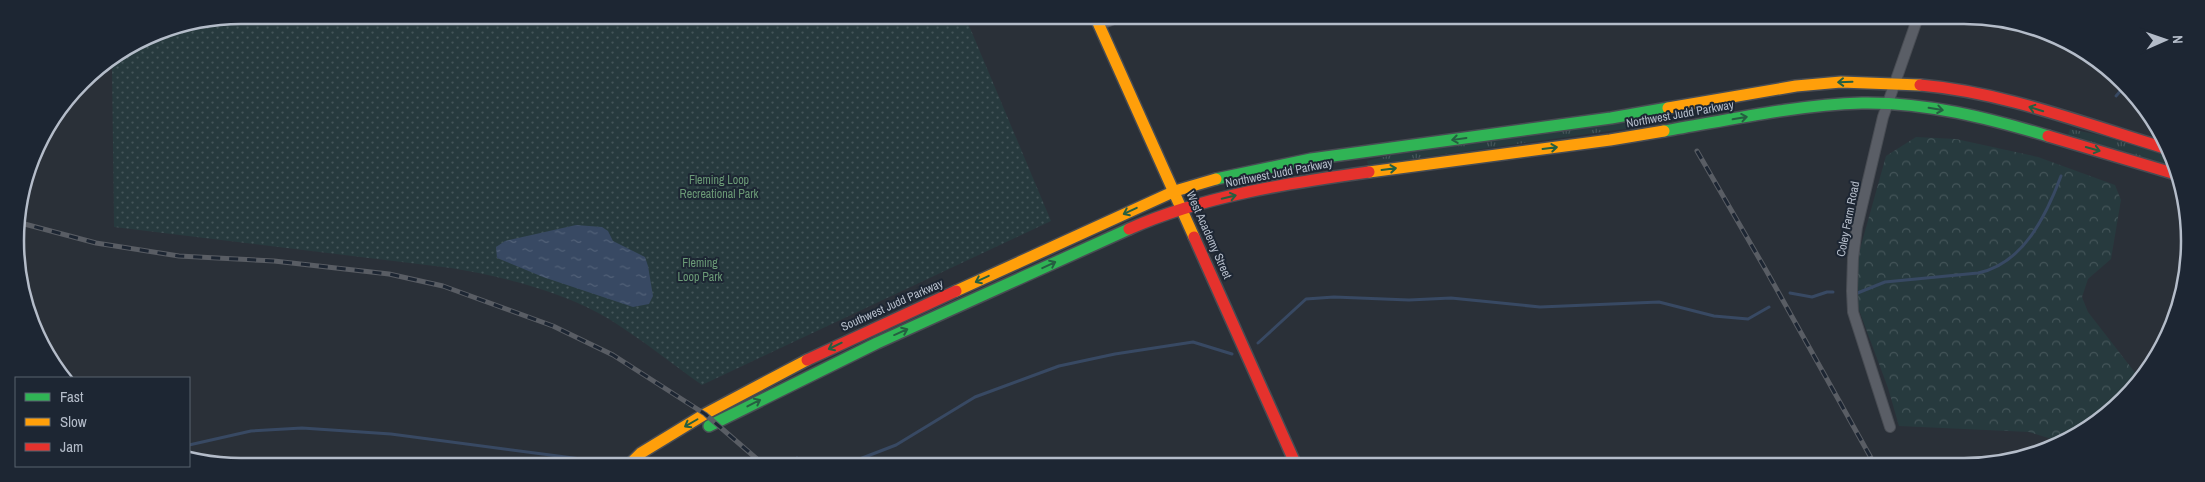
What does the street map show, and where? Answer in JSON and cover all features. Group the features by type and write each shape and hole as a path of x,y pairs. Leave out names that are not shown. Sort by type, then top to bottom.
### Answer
{"main road":[{"name":"West Academy Street","path":"1099,24 1293,458"},
{"name":"Northwest Judd Parkway","path":"1175,191 1209,181 1311,159 1611,118 1796,86 1841,82 1894,83 1948,88 1996,98 2160,146"},
{"name":"Northwest Judd Parkway","path":"1182,209 1264,189 1339,175 1602,141 1797,108 1842,104 1888,103 1927,107 1990,119 2171,173"},
{"name":"Southwest Judd Parkway","path":"636,458 688,424 817,355 1175,191"},
{"name":"Southwest Judd Parkway","path":"650,458 729,415 878,343 1079,251 1158,217 1182,209"}],"street":[{"name":"Coley Farm Road","path":"1890,427 1853,312 1853,258 1857,227 1888,103 1915,24"}],"green space":[{"name":"Fleming Loop Recreational Park","path":"227,24 968,24 1051,221 702,385 609,319 591,309 532,286 451,268 114,227 112,66 145,46 171,35"},
{"path":"1667,116 1669,119 1666,123 1368,165 1367,161 1392,155"},
{"path":"2070,129 2099,135 2163,154 2168,165 2068,135"},
{"path":"1916,137 1956,139 2038,157 2115,185 2121,200 2111,259 2088,279 2082,297 2088,312 2136,373 2118,395 2085,422 2053,439 2029,432 1899,426 1888,388 1859,310 1853,274 1886,156"}],"water":[{"path":"576,225 602,227 608,231 613,241 645,257 653,296 649,304 633,307 543,277 497,258 496,247 505,241"}],"waterway":[{"path":"2116,96 2121,91"},
{"path":"1855,294 1885,282 1978,273 1994,268 2008,260 2031,236 2040,222 2061,176"},
{"path":"1790,293 1812,297 1833,292"},
{"path":"1258,343 1306,299 1334,297 1409,300 1451,298 1540,307 1659,302 1714,316 1748,319 1769,307"},
{"path":"862,458 896,445 975,397 1059,366 1115,354 1193,342 1232,354"},
{"path":"190,445 251,431 302,428 391,434 573,458"}],"railway":[{"path":"1697,151 1871,458"},
{"path":"24,224 96,243 179,256 274,261 389,274 443,286 553,326 613,355 705,414 756,458"}],"traffic: fast":[{"path":"1664,131 1787,110 1837,104 1886,103 1956,112 2048,136"},
{"path":"1216,179 1311,159 1611,118 1668,108"},
{"path":"709,426 877,343 1129,229"}],"traffic: slow":[{"path":"1099,24 1194,237"},
{"path":"1668,108 1796,86 1841,82 1920,85"},
{"path":"1369,172 1664,131"},
{"path":"956,291 1175,191 1216,179"},
{"path":"636,458 641,453 705,414 807,360"}],"traffic: jam":[{"path":"1920,85 1982,94 2044,110 2160,146"},
{"path":"2048,136 2170,172"},
{"path":"1129,229 1216,199 1277,186 1369,172"},
{"path":"1194,237 1293,458"},
{"path":"807,360 956,291"}],"park label":[{"name":"Fleming Loop Park","path":"700,270"}]}
